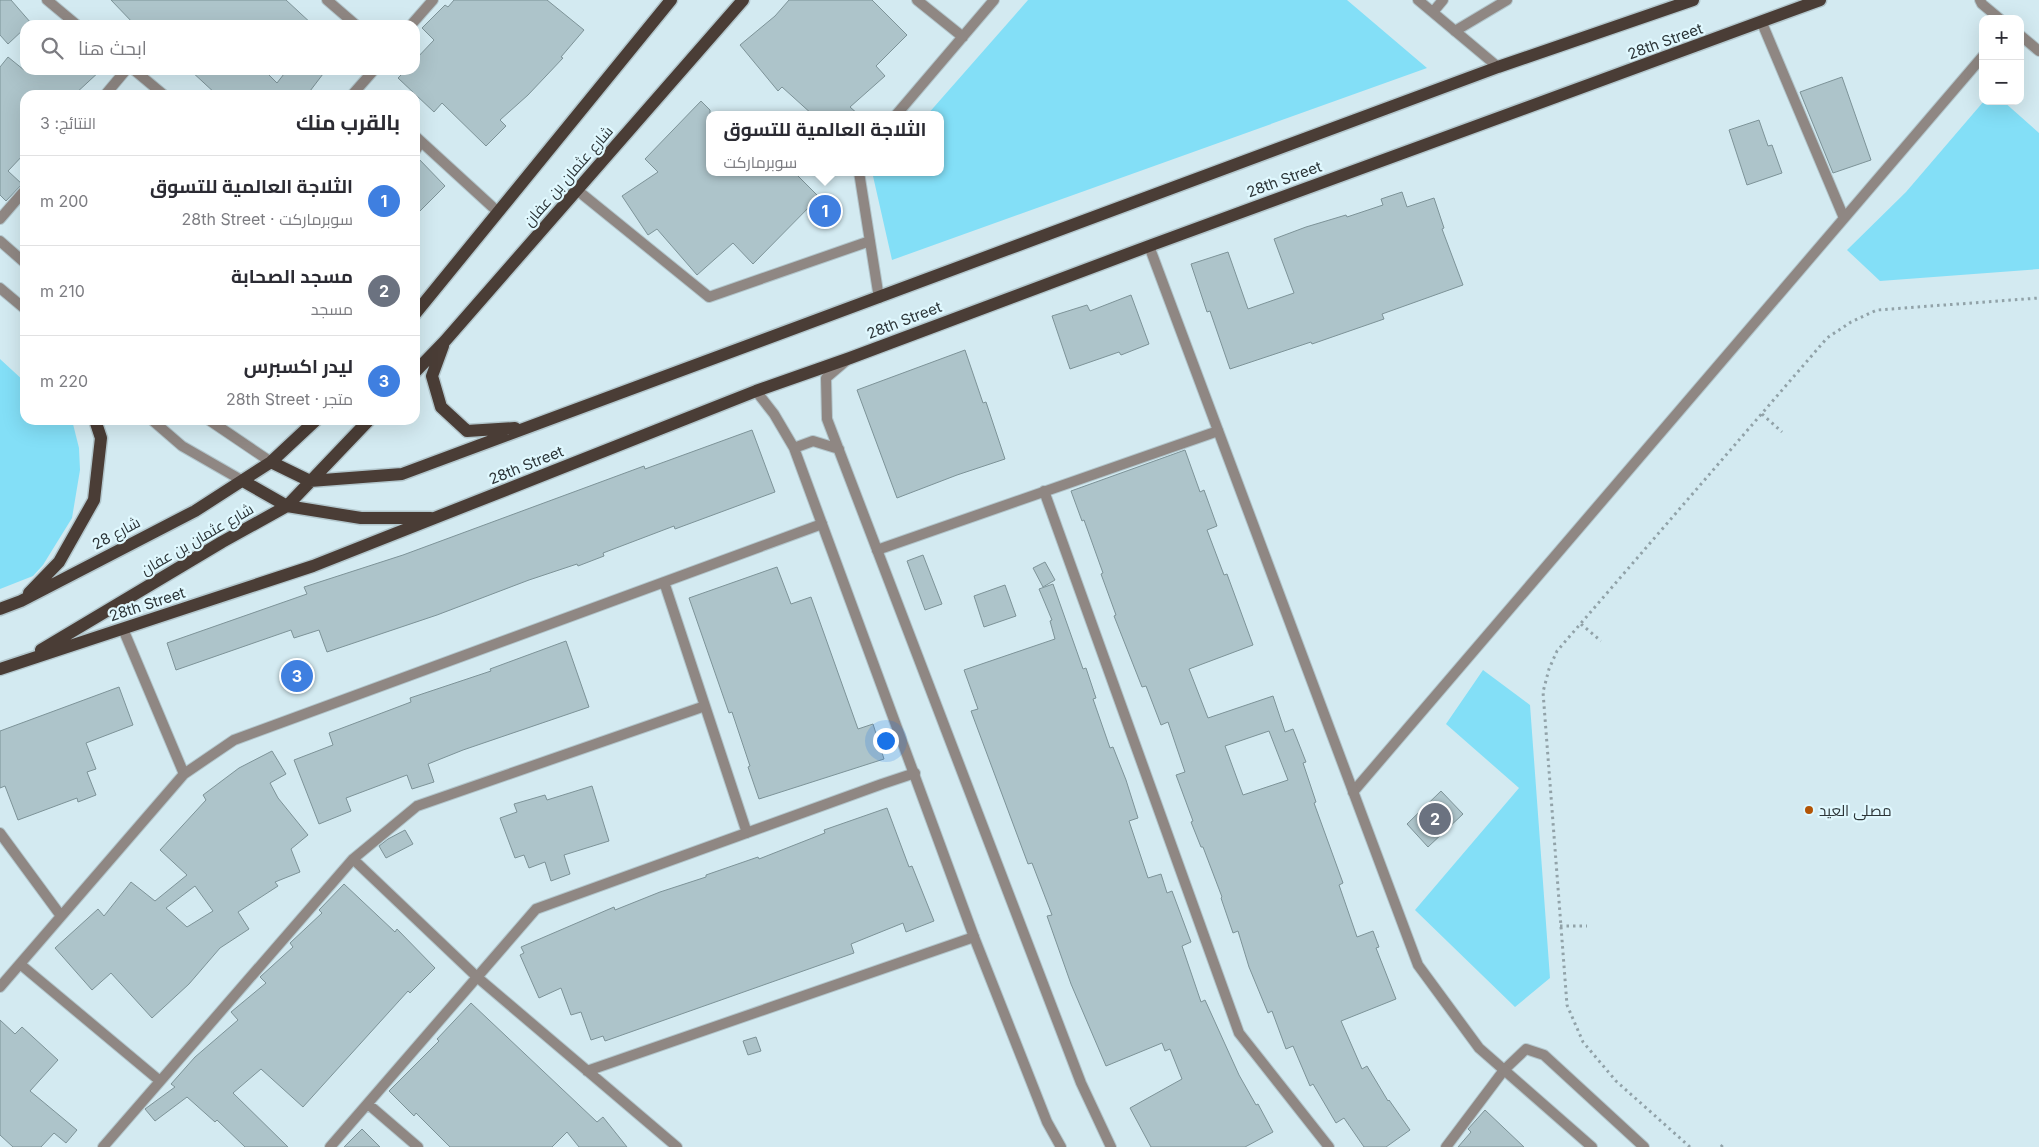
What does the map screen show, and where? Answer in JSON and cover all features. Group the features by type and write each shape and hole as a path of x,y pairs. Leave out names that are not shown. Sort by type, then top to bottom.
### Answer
{"main road":[{"name":"شارع عثمان بن عفان","path":"420,303 498,212 671,0"},
{"name":"شارع عثمان بن عفان","path":"420,367 445,341 743,0"},
{"name":"28th Street","path":"310,481 402,474 1498,67 1692,0"},
{"name":"28th Street","path":"0,669 305,569 439,518 756,391 1762,23 1820,0"},
{"path":"445,341 432,376 441,407 467,431 528,428"},
{"path":"21,601 59,562 94,500 101,438 97,425"},
{"name":"شارع عثمان بن عفان","path":"243,481 271,462 311,425"},
{"name":"شارع عثمان بن عفان","path":"21,661 222,542 287,506 364,425"},
{"path":"271,462 310,481"},
{"path":"243,481 287,506 361,518 439,518"},
{"name":"شارع 28","path":"0,609 21,601 194,511 243,481"}],"street":[{"path":"47,0 72,20"},
{"path":"326,0 350,20"},
{"path":"416,20 432,0"},
{"path":"917,0 963,37"},
{"path":"899,111 994,0"},
{"path":"1418,0 1498,67"},
{"path":"1433,12 1443,0"},
{"path":"1456,31 1507,0"},
{"path":"1980,0 1995,15"},
{"path":"1762,23 1844,218"},
{"path":"2024,38 2039,51"},
{"path":"1353,792 1980,60"},
{"path":"109,90 122,75"},
{"path":"140,75 158,90"},
{"path":"356,90 370,75"},
{"path":"420,141 498,212"},
{"path":"860,176 879,298"},
{"path":"577,190 708,297 870,241"},
{"path":"0,219 20,196"},
{"path":"0,241 20,259"},
{"path":"1149,246 1418,965 1479,1048 1592,1147"},
{"path":"0,288 20,305"},
{"path":"850,358 826,378 827,419 1081,1083 1111,1147"},
{"path":"756,391 774,414 794,448 974,936 1046,1122 1061,1147"},
{"path":"158,425 182,446 243,481"},
{"path":"216,425 271,462"},
{"path":"877,550 1218,431"},
{"path":"794,448 813,441 839,449"},
{"path":"1044,491 1239,1033 1329,1147"},
{"path":"0,987 184,774 234,740 822,524"},
{"path":"664,582 747,833"},
{"path":"123,629 184,774"},
{"path":"103,1147 353,859 417,806 705,706"},
{"path":"330,1147 536,909 882,784 915,774"},
{"path":"0,833 62,916"},
{"path":"353,859 477,977 677,1147"},
{"path":"587,1071 974,936"},
{"path":"20,964 160,1081"},
{"path":"1446,1147 1504,1070 1526,1049 1544,1055 1644,1147"},
{"path":"368,1104 418,1147"}],"path":[{"path":"1690,1147 1616,1081 1583,1042 1567,1005 1543,692 1548,669 1557,651 1828,338 1851,322 1877,310 2039,298"},
{"path":"1762,414 1782,432"},
{"path":"1581,624 1601,641"},
{"path":"1560,926 1587,926"},
{"path":"1721,1147 1725,1142"}],"shaded area":[{"path":"1028,0 1347,0 1427,68 892,260 873,176 944,176 944,111 931,111"},
{"path":"1981,105 2008,105 2039,133 2039,269 1880,281 1847,250 1906,192"},
{"path":"0,359 20,377 20,425 73,425 79,448 80,470 72,518 43,565 33,576 0,589"},
{"path":"1483,670 1530,705 1550,978 1515,1007 1415,910 1519,788 1446,724"}],"building":[{"path":"0,0 11,0 28,20 20,20 20,33 8,44 0,35"},
{"path":"111,0 286,0 308,20 130,20"},
{"path":"454,0 547,0 584,30 561,57 563,58 528,95 500,120 506,126 486,146 442,103 434,112 420,99 420,90 411,90 398,78 401,75 420,75 420,55 434,40 422,28 445,5 448,7"},
{"path":"789,0 872,0 907,35 876,66 885,76 850,107 854,111 809,111 782,87 778,91 740,45 775,16"},
{"path":"8,57 20,67 20,75 96,75 79,90 20,90 20,158 8,171 20,182 20,186 6,201 0,195 0,67"},
{"path":"195,75 269,75 277,83 283,75 322,75 311,90 212,90"},
{"path":"1842,77 1871,160 1833,173 1800,92"},
{"path":"701,101 710,110 706,111 706,176 798,176 819,197 753,264 733,243 697,275 657,229 648,235 622,196 658,172 645,159"},
{"path":"1759,120 1768,146 1772,145 1782,173 1747,185 1729,130"},
{"path":"420,160 445,186 420,211"},
{"path":"1402,192 1407,207 1434,198 1444,228 1442,229 1463,285 1382,314 1384,319 1312,344 1311,342 1230,369 1210,311 1207,312 1191,264 1228,252 1248,309 1294,293 1274,239 1306,227 1346,215 1347,217 1383,205 1381,199"},
{"path":"1131,295 1149,344 1121,355 1119,352 1070,369 1052,316 1087,305 1090,311"},
{"path":"965,350 983,403 986,402 1005,459 897,498 857,390"},
{"path":"752,430 775,492 675,529 674,526 603,553 604,556 578,566 577,564 529,580 437,615 327,652 319,630 294,638 291,630 176,670 167,643 307,594 304,587 403,555 644,466 645,469"},
{"path":"1185,450 1200,492 1204,490 1217,526 1207,530 1224,575 1227,574 1253,645 1189,669 1208,718 1273,696 1285,732 1293,729 1306,762 1303,763 1316,802 1314,803 1343,883 1339,885 1357,937 1373,931 1379,947 1376,948 1396,999 1341,1021 1362,1069 1367,1066 1388,1101 1410,1130 1386,1147 1364,1147 1344,1118 1336,1123 1313,1084 1310,1086 1293,1046 1286,1049 1272,1011 1268,1013 1249,967 1238,931 1233,933 1222,897 1203,847 1201,847 1191,822 1193,821 1176,775 1185,772 1168,722 1161,725 1146,686 1142,687 1114,616 1116,615 1101,574 1103,573 1084,520 1082,521 1071,491","holes":["1269,731 1288,780 1243,795 1225,746"]},
{"path":"923,555 942,604 925,610 907,561"},
{"path":"1045,562 1055,580 1043,587 1033,568"},
{"path":"777,567 791,604 811,597 858,729 873,724 884,759 759,799 732,712 729,713 689,598"},
{"path":"1053,584 1083,669 1086,668 1096,698 1093,699 1110,748 1113,747 1126,780 1138,818 1129,821 1148,878 1161,874 1167,893 1172,891 1191,942 1182,946 1201,1002 1205,1000 1239,1075 1273,1132 1245,1147 1151,1147 1130,1108 1182,1079 1170,1049 1165,1051 1162,1043 1106,1066 1071,984 1047,916 1052,915 1032,863 1028,864 971,711 978,709 964,670 1055,639 1050,621 1052,620 1039,589"},
{"path":"1005,585 1016,616 984,627 974,596"},
{"path":"566,641 589,707 463,750 428,764 434,782 412,789 407,775 346,798 351,811 319,824 294,760 333,745 329,733 411,702 410,698 491,671 490,669"},
{"path":"119,687 133,725 86,743 96,769 87,772 96,795 78,802 77,798 18,820 5,786 0,788 0,731"},
{"path":"272,751 286,774 270,783 278,798 308,835 291,849 300,872 275,882 278,886 238,912 249,929 220,948 189,984 152,1018 111,973 92,990 55,948 98,909 104,916 131,882 155,901 187,875 160,850 206,800 203,795 239,768","holes":["195,886 213,911 187,927 166,908"]},
{"path":"592,786 609,841 564,855 570,874 551,881 545,862 529,868 524,855 515,858 500,818 517,812 514,804 545,795 547,800"},
{"path":"1441,791 1463,814 1428,847 1407,824"},
{"path":"887,808 909,867 912,866 934,921 906,932 903,923 851,944 854,953 605,1041 603,1036 591,1040 581,1012 571,1015 561,988 539,998 520,955 524,953 521,947 614,907 615,910 660,892 706,877 706,875 758,857 759,859 825,833 824,830"},
{"path":"405,830 413,844 386,858 379,846"},
{"path":"344,884 395,932 397,929 435,968 410,993 408,991 303,1107 261,1069 233,1093 288,1147 245,1147 217,1120 215,1122 187,1097 155,1121 145,1109 175,1087 171,1084 195,1057 238,1020 231,1012 266,983 260,977 293,947 290,943 322,913 319,910"},
{"path":"471,1003 597,1122 603,1117 627,1147 579,1147 567,1132 552,1147 450,1147 416,1113 414,1116 389,1091 439,1041 437,1039"},
{"path":"0,1020 15,1034 22,1027 58,1060 30,1091 77,1130 66,1143 54,1133 41,1147 13,1147 0,1135"},
{"path":"756,1037 761,1051 748,1055 743,1041"},
{"path":"1485,1110 1524,1147 1458,1147 1471,1132 1468,1129"},
{"path":"362,1129 380,1147 344,1147"}],"place":[{"name":"الثلاجة العالمية للتسوق","path":"825,211"},
{"name":"ليدر اكسبرس","path":"297,676"},
{"name":"مصلى العيد","path":"1809,810"},
{"name":"مسجد الصحابة","path":"1435,819"}]}
